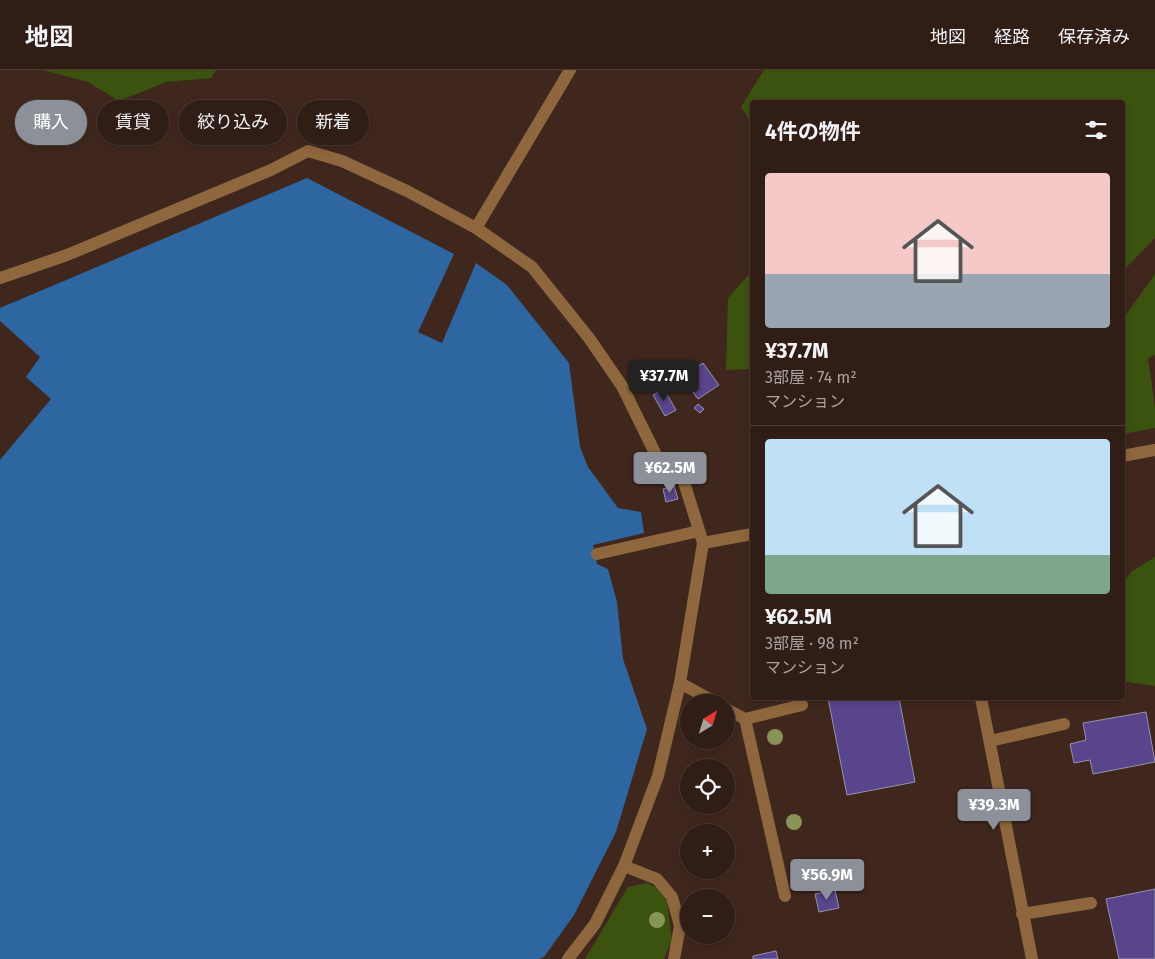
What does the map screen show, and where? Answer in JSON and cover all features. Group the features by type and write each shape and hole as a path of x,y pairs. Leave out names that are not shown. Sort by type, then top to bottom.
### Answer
{"street":[{"path":"476,228 570,70"},
{"path":"0,278 67,255 271,170 308,151 342,161 476,228 532,267 589,338 622,386 659,461 679,466 701,537 680,683 658,776 624,866 595,924 568,959"},
{"path":"1125,455 1155,450"},
{"path":"597,554 701,537 750,534"},
{"path":"680,683 700,694"},
{"path":"981,700 1032,959"},
{"path":"735,714 744,719 802,705"},
{"path":"744,719 785,896"},
{"path":"990,741 1064,724"},
{"path":"624,866 657,880 672,898 680,926 674,959"},
{"path":"1022,914 1091,903"}],"green space":[{"path":"43,70 216,70 211,78 166,82 121,100 117,100 88,82"},
{"path":"764,70 1155,70 1155,238 1125,269 1125,100 750,100 750,121 741,107"},
{"path":"750,273 750,369 726,370 728,298"},
{"path":"1155,274 1155,355 1148,358 1155,407 1155,428 1125,434 1125,316"},
{"path":"1155,557 1155,686 1125,681 1125,581 1131,572"},
{"path":"647,883 657,888 667,901 672,940 664,959 585,959 628,887"}],"water":[{"path":"307,178 454,254 418,332 442,343 476,263 507,285 569,363 580,447 588,467 618,508 641,512 644,533 593,545 597,564 608,569 617,602 623,659 647,729 616,832 574,915 544,957 539,959 0,959 0,460 51,399 26,377 40,357 0,321 0,308"}],"building":[{"path":"703,363 719,385 698,399 682,377"},
{"path":"664,389 676,410 665,416 653,395"},
{"path":"698,404 704,409 700,413 694,408"},
{"path":"674,486 678,499 666,502 663,489"},
{"path":"828,700 899,700 915,782 847,795"},
{"path":"1146,712 1155,762 1093,774 1090,760 1074,763 1070,744 1086,740 1083,723"},
{"path":"1155,889 1155,959 1119,959 1106,899"},
{"path":"835,890 839,908 819,912 815,894"},
{"path":"776,951 778,959 753,959 753,956"}]}
